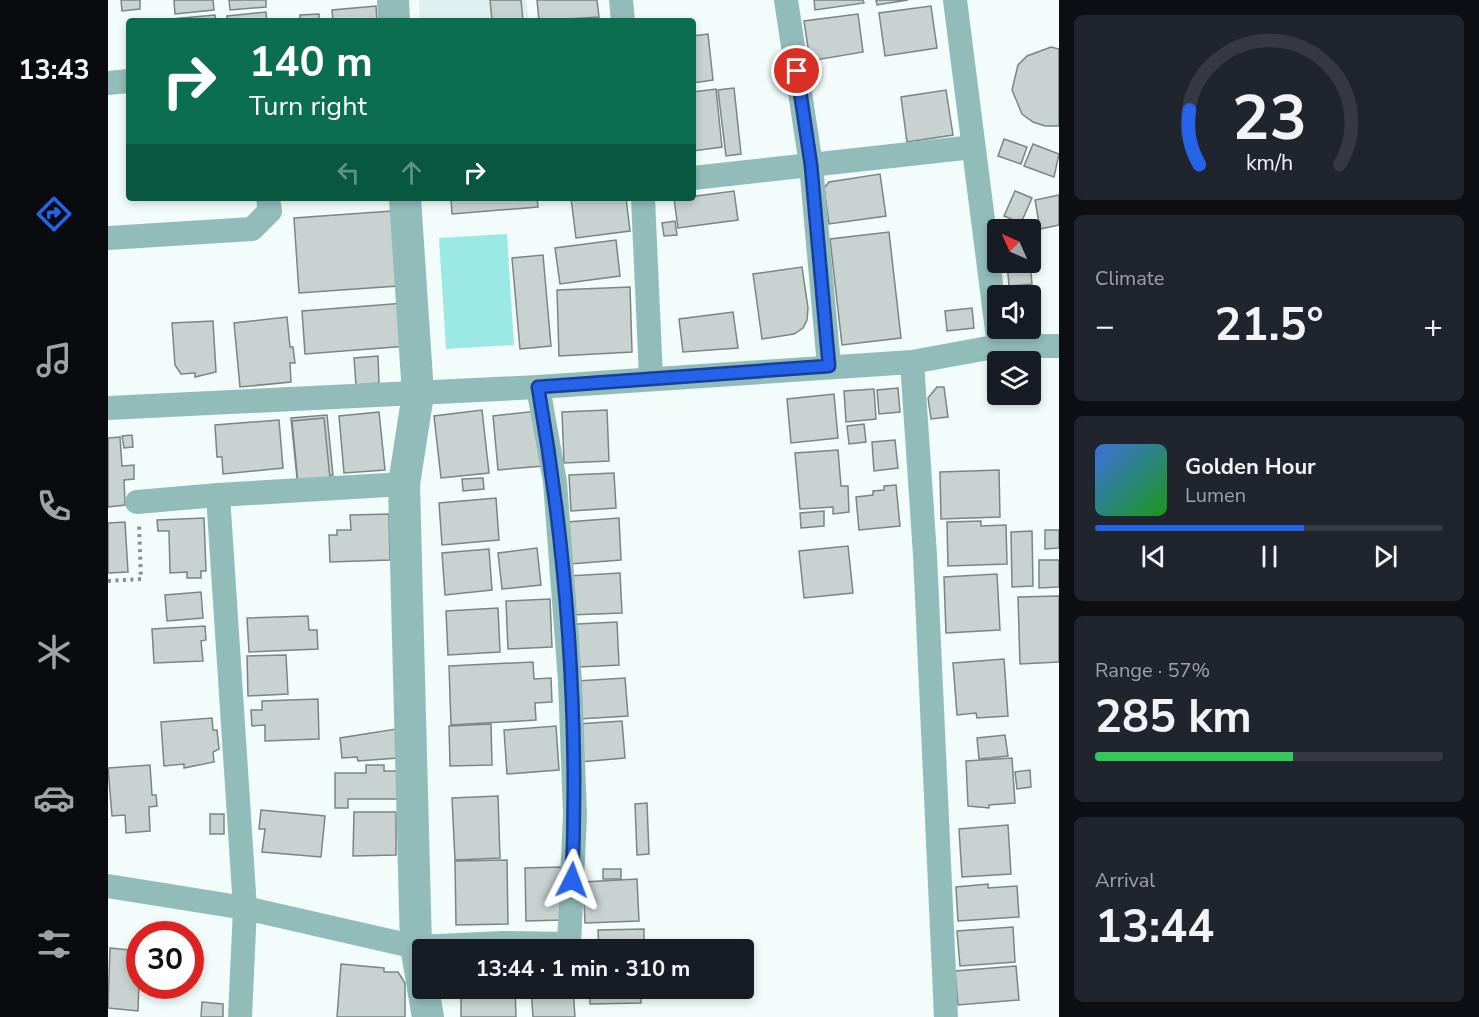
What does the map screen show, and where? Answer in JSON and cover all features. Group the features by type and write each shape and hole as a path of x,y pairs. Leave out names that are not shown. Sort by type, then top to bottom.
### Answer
{"street":[{"path":"393,0 394,18"},
{"path":"621,0 623,18"},
{"path":"786,0 811,165 829,366"},
{"path":"955,0 999,346"},
{"path":"108,83 126,81"},
{"path":"696,178 973,147"},
{"path":"108,238 252,229 270,211 268,201"},
{"path":"405,201 418,394 404,484 416,939"},
{"path":"643,201 651,378"},
{"path":"108,408 538,387 912,362 999,346 1059,346"},
{"path":"912,362 925,555 946,1017"},
{"path":"538,387 555,482 570,681 575,815 569,939"},
{"path":"137,502 404,484"},
{"path":"218,495 245,908 240,1017"},
{"path":"108,886 245,908 412,946"},
{"path":"425,999 428,1017"}],"path":[{"path":"108,581 141,579 137,502"}],"shaded area":[{"path":"419,0 526,0 529,18 420,18"},
{"path":"507,234 514,345 446,349 439,238"}],"building":[{"path":"121,0 140,0 140,9 122,11"},
{"path":"174,0 213,0 214,10 175,14"},
{"path":"229,0 266,0 266,7 230,10"},
{"path":"490,0 521,0 523,18 492,18"},
{"path":"537,0 597,0 599,17 539,18"},
{"path":"814,0 863,0 864,3 815,10"},
{"path":"876,0 908,0 877,5"},
{"path":"376,6 377,18 333,18 332,10"},
{"path":"931,6 937,48 885,56 879,13"},
{"path":"266,12 267,18 227,18 227,16"},
{"path":"319,14 319,18 300,18 300,15"},
{"path":"858,14 863,52 810,61 804,21"},
{"path":"215,15 216,18 182,18"},
{"path":"708,34 713,80 696,83 696,36"},
{"path":"1051,47 1059,49 1059,126 1045,126 1033,122 1022,114 1012,90 1018,65 1027,56"},
{"path":"734,88 741,154 726,156 718,90"},
{"path":"716,89 722,147 696,151 696,92"},
{"path":"946,90 953,135 907,142 901,97"},
{"path":"1004,139 1027,147 1021,164 998,156"},
{"path":"1033,144 1059,154 1054,177 1024,166"},
{"path":"880,174 886,216 829,224 824,188 829,182"},
{"path":"734,191 738,220 678,228 674,201 696,201 696,196"},
{"path":"1015,191 1032,198 1023,219 1011,219 1004,216"},
{"path":"1059,195 1059,225 1041,229 1041,219 1038,219 1035,200"},
{"path":"451,201 537,201 538,207 452,214"},
{"path":"571,201 626,201 630,231 576,238"},
{"path":"392,211 398,286 299,293 294,218"},
{"path":"675,221 677,235 664,236 662,223"},
{"path":"889,232 901,338 842,345 830,239"},
{"path":"616,240 620,276 560,284 555,248"},
{"path":"543,255 551,346 520,349 512,258"},
{"path":"802,267 808,308 807,320 803,328 794,334 762,339 753,274"},
{"path":"1008,273 1031,273 1032,284 1009,285"},
{"path":"630,287 632,352 559,356 557,290"},
{"path":"405,303 408,346 305,354 302,311"},
{"path":"972,308 974,328 947,331 945,311"},
{"path":"733,312 738,348 683,352 679,319"},
{"path":"287,317 290,347 293,347 295,363 290,363 291,382 240,387 234,323"},
{"path":"213,321 216,372 195,377 195,373 181,374 175,365 172,323"},
{"path":"378,356 379,383 356,385 354,358"},
{"path":"937,387 944,387 948,417 931,419 928,398"},
{"path":"898,388 900,412 879,414 877,390"},
{"path":"874,389 876,419 846,422 844,391"},
{"path":"834,394 838,438 791,443 787,399"},
{"path":"482,410 489,473 441,478 434,416"},
{"path":"607,410 609,461 564,463 562,412"},
{"path":"538,411 543,466 498,470 493,416"},
{"path":"379,412 385,470 344,473 339,416"},
{"path":"327,415 333,475 297,478 291,418"},
{"path":"324,418 330,479 298,483 292,421"},
{"path":"279,420 283,468 223,474 222,457 217,457 215,425"},
{"path":"864,424 866,442 849,444 847,426"},
{"path":"132,435 133,447 124,448 122,436"},
{"path":"120,437 122,466 134,465 134,479 124,480 125,505 108,507 108,438"},
{"path":"895,440 898,468 874,471 872,442"},
{"path":"838,450 841,486 848,486 849,512 833,514 833,507 800,509 795,453"},
{"path":"999,470 1000,517 941,519 940,472"},
{"path":"614,473 616,508 571,511 569,475"},
{"path":"483,478 484,489 463,491 462,479"},
{"path":"896,485 900,526 859,530 856,497 873,495 873,491 884,490 884,486"},
{"path":"496,498 499,540 442,545 439,503"},
{"path":"824,511 824,526 801,528 800,513"},
{"path":"389,514 390,560 330,562 329,535 337,535 337,530 351,530 350,515"},
{"path":"204,518 206,571 201,571 201,578 187,578 187,572 170,573 169,531 158,531 157,520"},
{"path":"619,518 621,560 570,564 567,522"},
{"path":"981,521 981,526 1006,525 1007,564 948,566 947,522"},
{"path":"125,522 128,572 108,573 108,523"},
{"path":"1045,530 1059,530 1059,548 1045,549"},
{"path":"1032,531 1033,586 1012,587 1011,532"},
{"path":"848,546 853,593 804,598 799,551"},
{"path":"537,548 541,585 502,589 498,553"},
{"path":"489,549 492,590 445,595 442,553"},
{"path":"1039,560 1059,560 1059,587 1039,588"},
{"path":"620,573 622,613 570,615 568,576"},
{"path":"997,574 1000,630 946,633 944,577"},
{"path":"201,592 203,618 167,621 165,595"},
{"path":"1059,596 1059,662 1020,664 1018,597"},
{"path":"550,599 552,647 508,649 506,601"},
{"path":"498,608 500,652 448,655 446,611"},
{"path":"308,616 309,630 317,630 318,649 249,652 247,618"},
{"path":"617,622 619,665 579,667 577,624"},
{"path":"205,626 206,640 201,641 203,661 154,663 152,629"},
{"path":"286,655 288,694 248,696 247,656"},
{"path":"1004,659 1008,716 977,718 976,713 957,715 953,663"},
{"path":"533,662 534,679 551,678 552,702 535,703 536,720 451,725 449,666"},
{"path":"625,678 628,716 579,719 577,681"},
{"path":"318,699 319,739 265,741 265,725 252,726 251,710 262,710 262,701"},
{"path":"212,718 213,730 217,730 219,749 213,752 214,762 184,768 184,764 164,766 161,722"},
{"path":"622,721 625,758 580,762 577,724"},
{"path":"491,724 492,765 450,766 449,726"},
{"path":"556,726 559,770 507,774 504,730"},
{"path":"396,729 398,758 358,761 357,757 342,758 340,738"},
{"path":"1005,735 1008,756 979,759 977,738"},
{"path":"1012,758 1015,803 989,805 989,808 968,806 966,761"},
{"path":"150,765 152,795 156,795 157,806 149,807 150,831 126,833 125,815 112,816 108,768"},
{"path":"366,765 384,765 384,771 397,771 397,799 348,799 348,808 335,808 335,773 366,773"},
{"path":"1030,770 1031,787 1017,789 1015,772"},
{"path":"498,796 500,858 455,860 452,798"},
{"path":"647,803 649,854 637,855 635,804"},
{"path":"261,810 325,816 321,857 262,852 265,829 259,829"},
{"path":"354,812 396,812 396,855 353,856"},
{"path":"210,814 224,814 224,834 210,834"},
{"path":"1008,825 1011,874 962,877 959,829"},
{"path":"507,860 508,924 456,925 455,861"},
{"path":"561,867 562,920 526,921 525,868"},
{"path":"603,869 621,869 621,879 603,879"},
{"path":"637,879 639,921 585,923 583,882"},
{"path":"988,884 988,888 1017,886 1019,917 958,921 956,887"},
{"path":"1013,927 1015,962 960,966 957,931"},
{"path":"644,929 644,939 598,939 598,930"},
{"path":"110,948 126,950 126,999 138,999 138,1011 108,1008"},
{"path":"341,964 384,968 384,972 398,972 405,983 405,1017 337,1017"},
{"path":"1016,966 1019,1000 958,1005 955,971"},
{"path":"461,999 515,999 516,1017 461,1017"},
{"path":"532,999 574,999 575,1017 533,1017"},
{"path":"590,999 641,999 641,1003 590,1004"},
{"path":"202,1002 223,1004 223,1017 201,1017"}],"route":[{"path":"572,880 575,815 570,681 555,482 538,387 829,366 811,165 797,71"}]}
